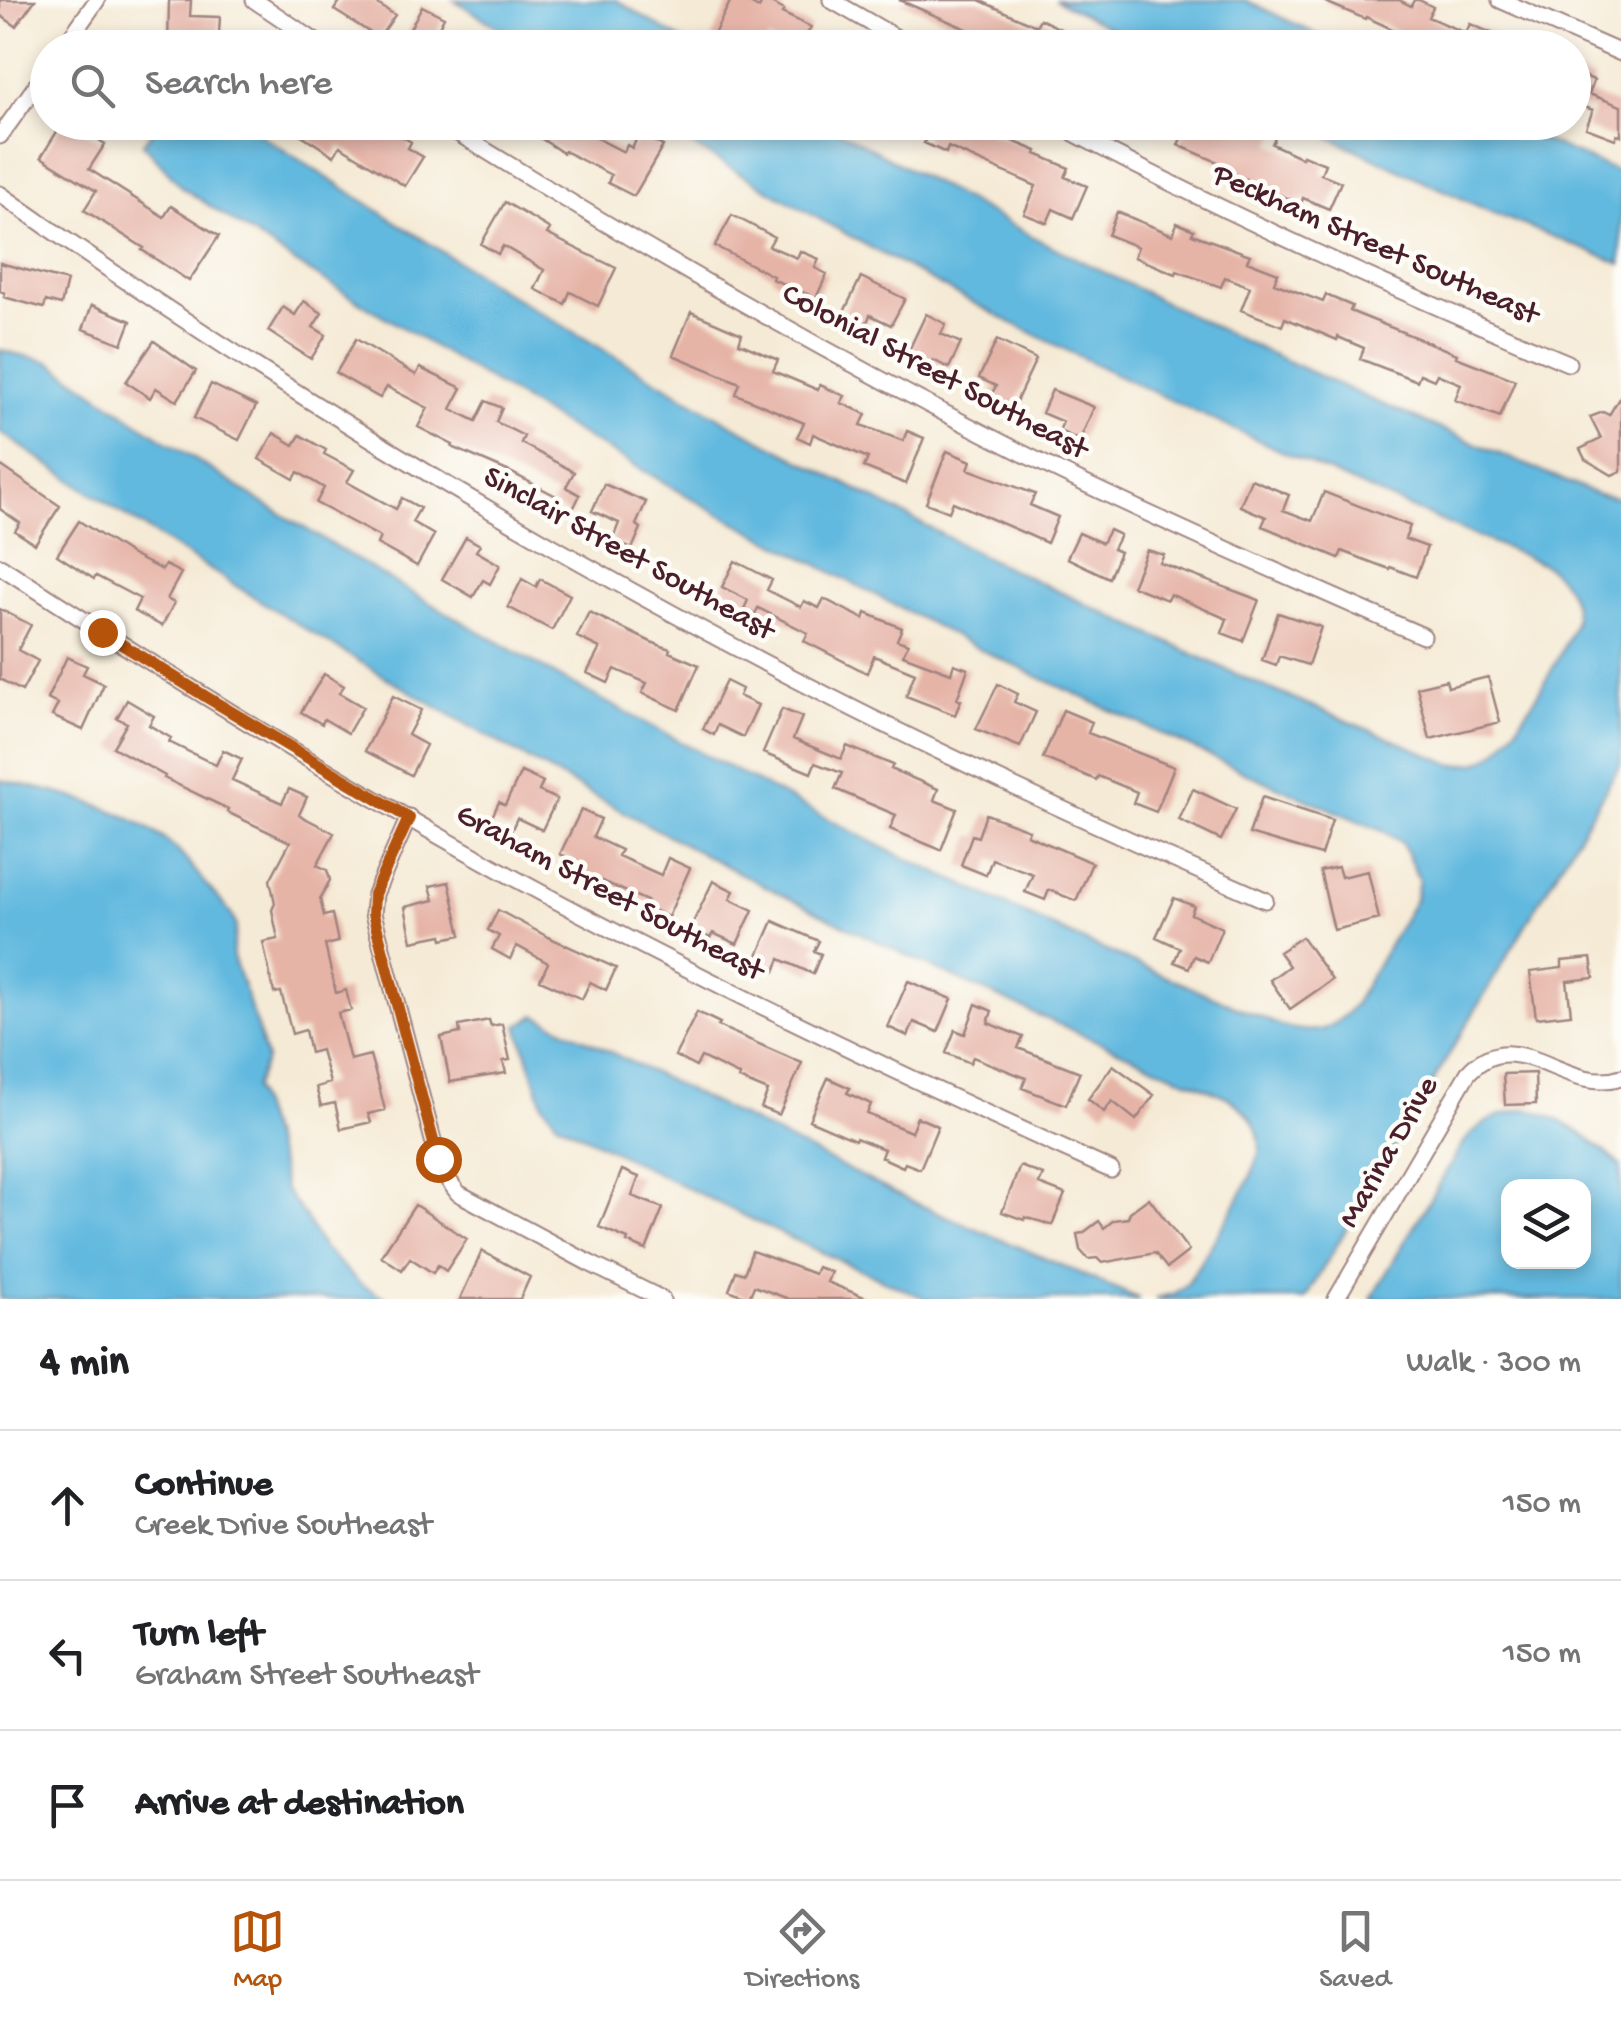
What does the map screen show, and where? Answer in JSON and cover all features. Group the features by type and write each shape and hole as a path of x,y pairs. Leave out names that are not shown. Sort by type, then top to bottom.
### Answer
{"street":[{"path":"76,30 97,0"},
{"path":"254,0 298,30"},
{"path":"831,0 883,30"},
{"path":"1500,0 1568,30"},
{"path":"1591,40 1621,53"},
{"path":"0,136 30,94"},
{"name":"Colonial Street Southeast","path":"469,140 626,237 924,402 1230,552 1423,636"},
{"name":"Peckham Street Southeast","path":"1088,140 1340,264 1568,363"},
{"name":"Sinclair Street Southeast","path":"0,194 300,395 658,606 993,778 1264,900"},
{"name":"Graham Street Southeast","path":"0,566 208,698 521,882 741,997 1111,1170"},
{"path":"409,818 374,894 373,914 446,1177 458,1192 662,1299"},
{"name":"Marina Drive","path":"1336,1299 1476,1064 1497,1055 1516,1053 1589,1080 1621,1077"}],"water":[{"path":"454,0 616,0 665,30 503,30"},
{"path":"1055,0 1245,0 1308,30 1114,30"},
{"path":"146,140 269,140 500,289 731,424 989,559 1249,680 1454,765 1482,761 1500,748 1565,645 1575,616 1574,607 1565,586 1550,569 1213,420 1018,326 683,140 855,140 1039,240 1247,343 1598,495 1621,498 1621,763 1305,1299 1155,1299 1175,1293 1187,1284 1258,1159 1257,1131 1234,1102 960,980 764,886 520,755 344,652 0,432 0,350 50,362 263,503 407,590 738,772 886,849 1088,943 1281,1026 1322,1029 1338,1021 1354,1005 1415,900 1419,880 1402,843 983,651 714,511 294,262 183,188 143,144"},
{"path":"1336,140 1543,140 1621,173 1621,264 1491,212"},
{"path":"0,780 68,796 136,821 174,847 229,911 236,927 233,957 266,1060 254,1088 285,1190 322,1247 360,1284 387,1299 0,1299"},
{"path":"536,1015 911,1201 1140,1299 926,1299 790,1238 557,1122 543,1104 518,1026"},
{"path":"1525,1109 1539,1112 1588,1139 1621,1166 1621,1299 1371,1299 1462,1145 1482,1125"}],"building":[{"path":"0,0 35,0 16,26 0,15"},
{"path":"169,0 191,0 190,16 220,17 219,30 168,30"},
{"path":"341,0 371,0 395,15 385,30 366,30 334,10"},
{"path":"731,0 744,0 759,8 765,0 811,27 809,30 716,30"},
{"path":"899,0 979,0 1036,26 1040,19 1062,30 969,30"},
{"path":"1321,0 1399,0 1411,6 1419,0 1433,7 1428,17 1459,30 1394,30"},
{"path":"422,6 444,17 438,30 409,30"},
{"path":"1591,95 1621,106 1621,136 1615,139 1591,130"},
{"path":"52,140 99,140 105,144 89,169 164,217 171,206 219,236 189,281 84,210 96,191 41,157"},
{"path":"309,140 408,140 411,142 408,148 423,157 405,186 340,146 334,156"},
{"path":"543,140 601,140 624,152 636,140 651,140 663,146 634,196 608,183 611,175"},
{"path":"1010,140 1069,168 1065,177 1087,186 1073,218 1053,209 1047,223 1024,214 1036,186 948,147 946,153 924,143"},
{"path":"1180,140 1274,140 1272,144 1325,164 1321,174 1341,182 1329,209 1303,198 1301,204 1178,145"},
{"path":"505,202 550,229 547,234 616,268 598,306 570,292 565,304 535,289 544,270 503,246 498,254 481,244"},
{"path":"1117,212 1173,235 1177,223 1194,230 1192,234 1250,255 1247,261 1278,273 1274,283 1323,302 1326,295 1352,306 1350,311 1515,380 1500,417 1455,400 1461,384 1437,374 1434,380 1420,374 1417,381 1360,359 1364,348 1338,337 1337,340 1285,318 1282,326 1241,310 1250,287 1225,277 1221,287 1134,257 1138,247 1108,235"},
{"path":"732,215 774,237 769,246 797,258 800,251 819,259 815,268 827,274 816,298 772,279 773,276 715,246"},
{"path":"0,263 67,281 61,305 46,301 44,308 4,297 5,293 0,291"},
{"path":"861,277 905,299 891,325 870,315 865,327 842,316"},
{"path":"304,301 322,313 313,327 326,335 311,359 268,331 283,307 295,315"},
{"path":"92,305 131,321 122,344 83,329"},
{"path":"691,312 742,334 739,343 778,360 773,371 818,390 820,385 845,396 841,403 866,414 861,425 903,441 907,431 924,438 906,484 864,467 868,458 813,434 810,443 797,437 804,423 736,394 740,383 673,355"},
{"path":"926,314 946,324 941,334 961,343 949,368 908,352"},
{"path":"356,339 416,375 420,368 462,388 451,409 476,421 486,401 502,408 496,422 524,436 521,443 574,472 566,487 580,495 570,515 551,505 556,496 418,427 428,408 387,387 380,398 336,373"},
{"path":"997,340 1036,359 1014,406 991,395 996,386 979,378"},
{"path":"154,341 196,371 177,401 156,388 150,398 126,382"},
{"path":"211,384 256,406 239,440 194,418"},
{"path":"1052,390 1094,407 1080,440 1059,431 1063,422 1042,413"},
{"path":"1621,395 1621,471 1612,475 1585,459 1580,449 1601,439 1590,417 1603,412 1609,415"},
{"path":"274,433 294,445 300,435 326,450 324,454 354,470 347,482 396,509 402,498 420,508 412,522 434,535 417,566 377,544 380,537 316,503 324,488 298,472 294,479 259,459"},
{"path":"947,451 971,461 968,469 1035,494 1030,505 1058,517 1047,543 953,502 949,512 926,503"},
{"path":"0,465 60,506 35,544 15,531 20,523 0,509"},
{"path":"1251,479 1289,495 1283,510 1312,521 1324,492 1410,526 1405,539 1427,547 1416,577 1342,551 1339,558 1262,526 1266,517 1240,506"},
{"path":"604,484 646,502 636,525 641,528 632,549 612,541 619,523 592,511"},
{"path":"79,521 130,554 162,570 165,565 181,573 167,599 174,603 162,626 134,611 140,599 96,576 94,579 57,555"},
{"path":"1109,530 1120,535 1113,549 1120,552 1109,578 1067,558 1079,533 1102,543"},
{"path":"466,537 480,545 476,551 500,565 490,584 483,580 473,597 442,579"},
{"path":"1147,550 1164,555 1160,563 1259,600 1243,641 1222,633 1227,619 1170,594 1167,600 1132,586"},
{"path":"735,561 772,580 767,590 801,607 804,601 819,608 824,599 864,619 866,613 902,628 897,640 908,644 903,655 951,673 954,664 968,669 955,715 906,696 915,673 874,656 867,673 804,641 808,633 758,608 755,614 744,609 748,600 722,587"},
{"path":"522,579 536,587 540,579 570,595 552,630 508,607"},
{"path":"0,609 31,625 18,650 38,661 22,691 0,679"},
{"path":"589,612 699,665 679,710 642,693 647,683 615,669 608,683 587,673 600,648 577,637"},
{"path":"1278,613 1321,627 1308,665 1279,656 1276,665 1262,660"},
{"path":"67,657 87,666 83,674 104,684 83,730 52,716 58,704 47,699"},
{"path":"324,674 344,686 339,693 363,707 348,733 301,712"},
{"path":"1488,677 1500,722 1430,739 1417,687 1446,680 1448,687"},
{"path":"726,681 742,689 739,696 758,705 743,737 718,725 714,735 703,729"},
{"path":"998,684 1018,694 1014,702 1036,712 1020,747 976,729"},
{"path":"393,696 421,710 408,735 426,745 411,775 365,751"},
{"path":"127,700 154,716 149,725 171,738 169,742 216,765 223,750 242,759 232,780 282,803 289,789 307,797 299,815 334,833 317,865 327,870 330,880 320,899 324,916 332,914 338,942 325,945 336,993 346,990 351,1010 338,1013 350,1060 370,1055 380,1090 385,1110 368,1114 371,1122 341,1129 335,1103 321,1106 316,1087 330,1083 321,1050 310,1053 305,1030 292,1034 281,992 274,993 263,942 278,939 270,880 290,842 227,812 228,809 164,778 113,747 127,723 117,718"},
{"path":"782,709 802,717 793,739 841,759 847,746 938,789 934,800 957,809 941,850 890,829 896,815 835,789 842,773 815,763 811,773 763,753"},
{"path":"1063,710 1092,722 1088,733 1174,767 1156,812 1133,803 1137,792 1043,758"},
{"path":"521,772 543,782 539,791 557,799 542,830 517,818 511,831 490,821 499,802 505,805"},
{"path":"1193,789 1236,809 1221,840 1179,820"},
{"path":"1262,797 1332,820 1321,855 1249,834"},
{"path":"581,810 601,819 593,837 621,850 618,856 661,875 668,858 690,868 668,917 644,906 647,901 571,867 574,860 560,854"},
{"path":"986,814 1029,830 1027,835 1092,863 1076,901 1049,890 1045,900 1025,892 1033,874 992,859 986,875 961,865 972,835 978,837"},
{"path":"1338,867 1341,877 1368,871 1379,919 1334,930 1320,871"},
{"path":"713,881 734,891 730,899 753,910 737,944 713,933 710,938 690,929"},
{"path":"449,882 461,935 412,941 405,907 434,900 430,886"},
{"path":"1174,898 1194,906 1191,914 1222,928 1208,962 1194,956 1189,968 1174,962 1180,948 1156,937"},
{"path":"498,910 616,968 606,990 590,982 582,999 540,980 548,963 517,946 510,959 492,949 499,936 488,930"},
{"path":"773,921 819,941 814,951 821,954 813,974 780,959 775,971 755,962"},
{"path":"1302,937 1332,980 1290,1009 1270,980 1289,966 1279,952"},
{"path":"1591,958 1594,978 1567,981 1571,1014 1536,1018 1530,972 1562,968 1562,961"},
{"path":"908,981 952,999 938,1032 914,1022 908,1036 888,1027"},
{"path":"976,1004 992,1011 988,1023 1023,1037 1018,1048 1080,1072 1066,1105 1022,1088 1026,1078 973,1057 970,1063 946,1053 955,1030 965,1034"},
{"path":"697,1012 720,1023 718,1026 802,1063 779,1115 761,1108 768,1091 701,1057 696,1067 675,1056"},
{"path":"489,1020 491,1026 502,1024 510,1060 503,1061 506,1073 450,1082 441,1037 460,1033 459,1026"},
{"path":"1113,1065 1154,1095 1136,1120 1112,1101 1104,1112 1088,1099"},
{"path":"1535,1073 1536,1104 1505,1105 1503,1074"},
{"path":"828,1078 850,1088 847,1093 871,1104 867,1114 911,1132 917,1117 938,1126 920,1169 905,1163 903,1167 881,1157 884,1149 809,1120"},
{"path":"1020,1166 1043,1175 1039,1184 1065,1194 1052,1225 1002,1212"},
{"path":"622,1170 639,1177 632,1196 663,1208 646,1250 599,1227"},
{"path":"1149,1198 1189,1251 1167,1268 1155,1253 1102,1263 1097,1258 1088,1259 1080,1250 1077,1234 1099,1221 1104,1228 1114,1220 1128,1218"},
{"path":"415,1205 467,1239 446,1271 438,1265 433,1273 410,1258 402,1270 381,1256"},
{"path":"482,1251 530,1277 520,1299 460,1299"},
{"path":"752,1251 814,1274 817,1267 831,1272 827,1282 869,1299 789,1299 754,1286 749,1298 729,1290 736,1271 744,1274"}],"route":[{"path":"102,632 409,818 374,894 373,914 438,1159"}]}
